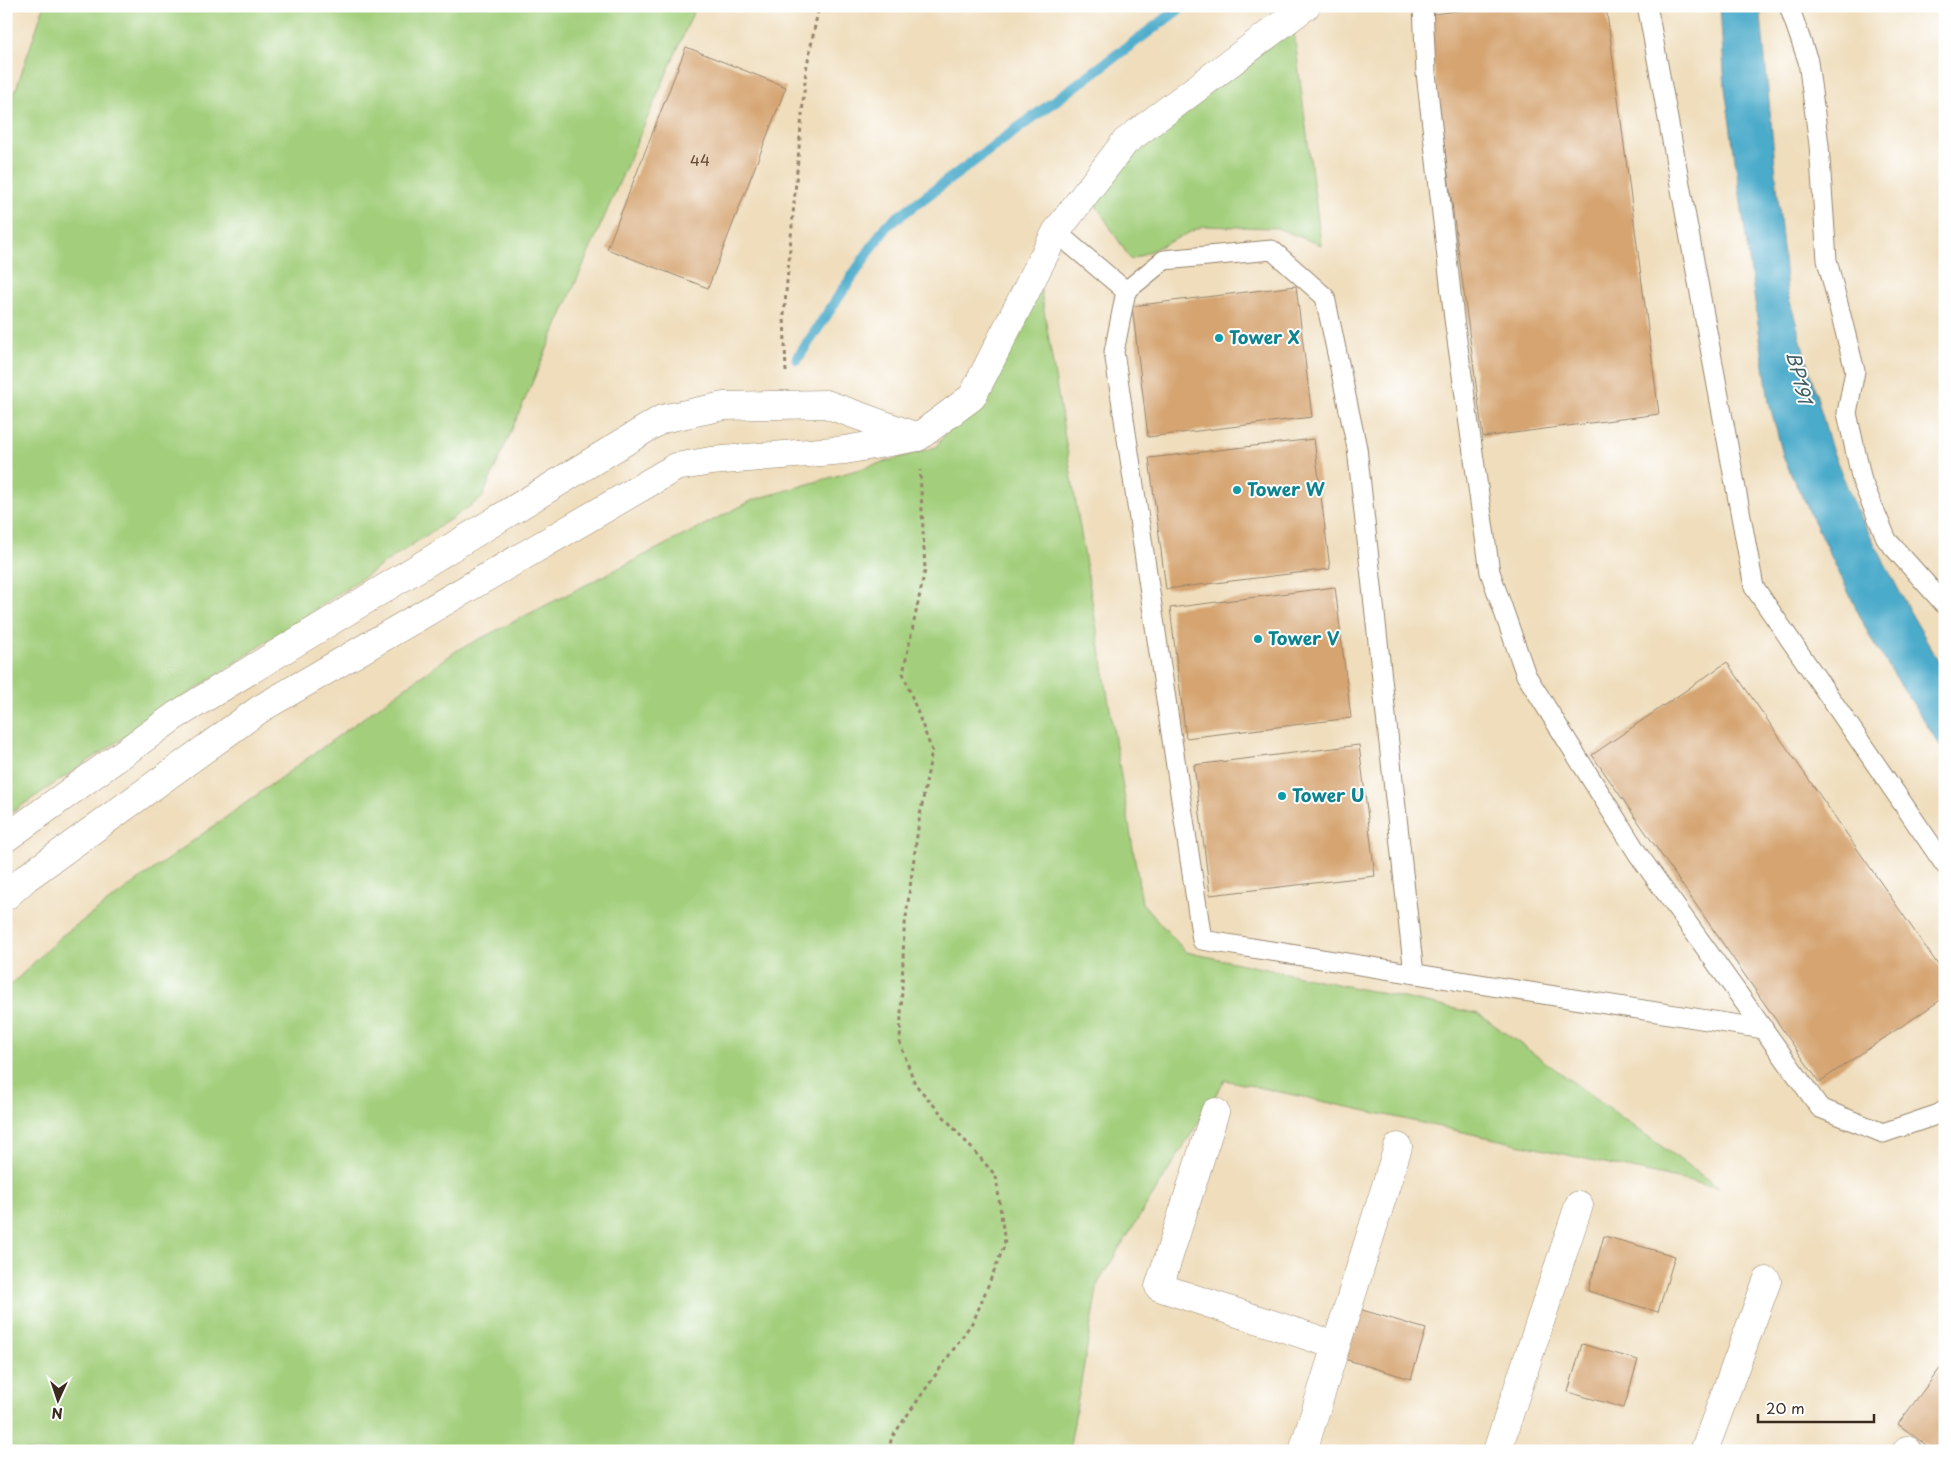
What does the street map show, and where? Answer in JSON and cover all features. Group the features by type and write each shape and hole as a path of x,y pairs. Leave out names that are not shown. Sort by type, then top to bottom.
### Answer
{"street":[{"path":"6,896 26,878 260,709 676,466 711,461 845,450 918,437 972,397 1056,232 1125,142 1306,6"},
{"path":"6,838 175,716 662,419 724,406 826,404 918,437"},
{"path":"1215,1112 1159,1287 1336,1346"},
{"path":"1303,1451 1398,1147"},
{"path":"1497,1451 1579,1205"},
{"path":"1704,1451 1767,1281"}],"lane":[{"path":"1423,6 1426,73 1454,319 1490,572 1526,674 1638,854 1820,1108 1883,1133 1939,1114 1945,1110"},
{"path":"1646,6 1754,587 1945,865"},
{"path":"1789,6 1808,61 1819,145 1827,260 1855,371 1848,413 1862,481 1888,540 1945,604"},
{"path":"1056,232 1126,291"},
{"path":"1414,974 1357,448 1326,297 1272,250 1164,260 1126,291 1114,352 1202,940 1414,974 1764,1029"}],"path":[{"path":"787,405 784,314 806,70 819,6"},
{"path":"888,1451 892,1437 974,1320 1004,1244 996,1176 915,1084 900,1043 904,932 919,821 932,751 903,673 925,570 918,437"}],"green space":[{"path":"44,6 696,6 482,498 6,816 6,119"},
{"path":"1292,17 1321,245 1277,228 1203,226 1131,260 1087,191"},
{"path":"1037,268 1142,903 1186,952 1479,1014 1719,1188 1225,1080 1098,1283 1069,1451 6,1451 6,990 60,937 456,651 753,500 936,447 972,397"}],"water":[{"name":"BP191","path":"1720,6 1760,6 1787,291 1832,450 1855,506 1909,610 1945,672 1945,750 1939,744 1870,637 1784,459 1769,402 1725,88"}],"building":[{"path":"1493,6 1606,6 1659,414 1483,437 1427,15"},
{"path":"686,47 786,87 708,288 607,249"},
{"name":"Tower X","path":"1296,286 1312,417 1148,437 1132,306"},
{"name":"Tower W","path":"1314,439 1330,569 1166,589 1149,458"},
{"name":"Tower V","path":"1335,587 1351,718 1186,738 1170,608"},
{"path":"1727,662 1945,975 1945,997 1819,1082 1592,755"},
{"name":"Tower U","path":"1359,745 1375,876 1210,895 1194,765"},
{"path":"1604,1236 1675,1256 1658,1312 1588,1291"},
{"path":"1359,1309 1426,1329 1411,1379 1344,1359"},
{"path":"1582,1344 1638,1360 1624,1408 1568,1392"},
{"path":"1945,1362 1945,1451 1934,1451 1898,1424"}],"waterway":[{"path":"797,359 886,226 1183,6"}],"place":[{"name":"Tower X","path":"1219,338"},
{"name":"Tower W","path":"1237,490"},
{"name":"Tower V","path":"1258,639"},
{"name":"Tower U","path":"1282,796"}]}
